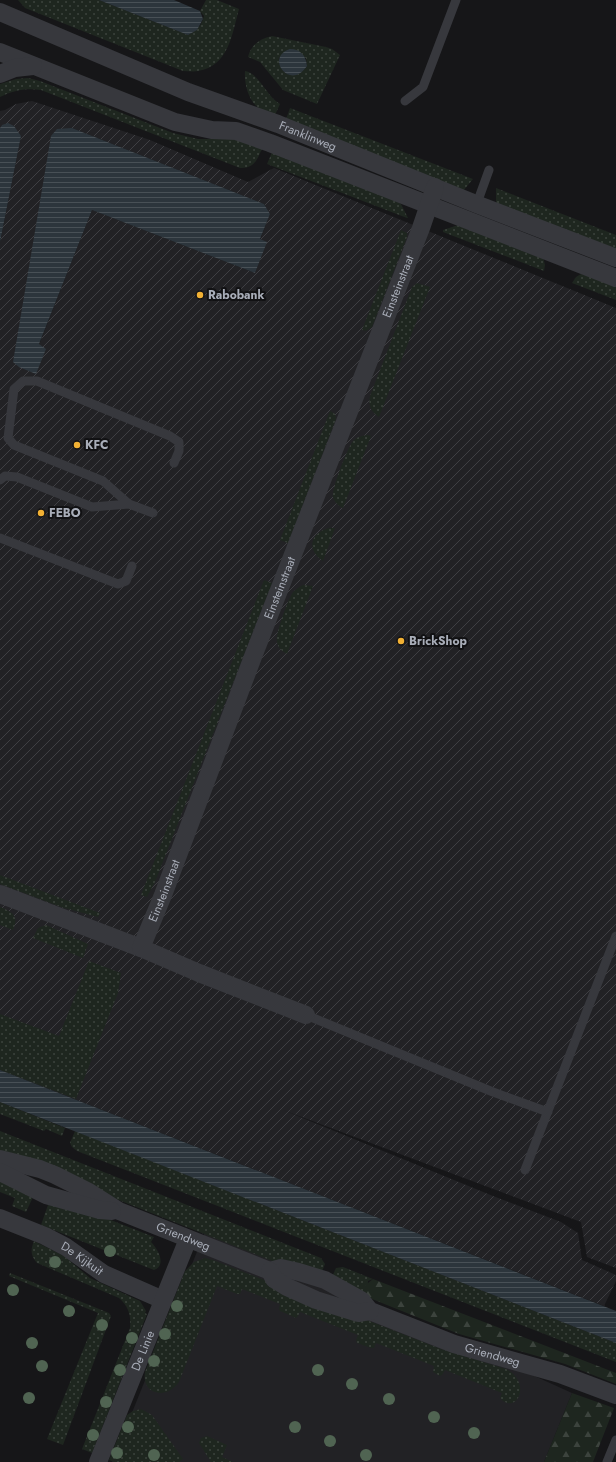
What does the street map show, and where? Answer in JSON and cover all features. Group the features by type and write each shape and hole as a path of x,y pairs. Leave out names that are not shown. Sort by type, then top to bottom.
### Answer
{"street":[{"name":"Franklinweg","path":"0,12 188,92 278,124 476,204 616,258"},
{"name":"Franklinweg","path":"0,52 175,122 212,130 236,131 270,143 616,278"},
{"name":"Franklinweg","path":"0,74 15,68 33,66"},
{"path":"212,130 222,104"},
{"name":"Einsteinstraat","path":"142,948 421,228 435,187"},
{"path":"0,894 142,948 199,973 306,1015"},
{"name":"Griendweg","path":"0,1159 55,1175 89,1192 119,1211 270,1271 281,1268 325,1280 361,1300 370,1311 454,1344 560,1374 616,1395"},
{"name":"Griendweg","path":"0,1172 46,1195 100,1210 119,1211"},
{"name":"De Kijkuit","path":"0,1218 45,1236 66,1247 104,1274 163,1300"},
{"name":"De Linie","path":"98,1462 188,1239"}],"lane":[{"path":"405,101 423,87 456,0"},
{"path":"471,221 476,204 490,170"},
{"path":"153,513 129,504 103,480 14,445 8,438 14,389 23,381 36,381 170,436 179,442 179,451 174,463"},
{"path":"0,480 5,476 17,477 92,507 129,504"},
{"path":"0,538 118,584 126,581 132,566"},
{"path":"525,1170 616,936"},
{"path":"306,1015 493,1092 548,1112"},
{"path":"607,1462 616,1440"}],"shaded area":[{"path":"99,0 174,0 200,11 203,19 197,30 188,35"},
{"path":"290,49 300,51 302,53 307,66 300,73 294,75 287,74 279,65 279,59 283,53"},
{"path":"32,101 150,140 248,182 274,168 616,308 616,1268 587,1257 581,1222 283,1110 493,1196 561,1222 578,1233 582,1260 616,1275 616,1281 604,1306 0,1070 0,242 21,136 2,125 0,128 0,111 16,104","holes":["72,128 264,204 270,214 260,240 266,243 255,273 92,210 39,345"]},
{"path":"8,123 14,126 21,136 0,242 0,128 2,125"},
{"path":"72,128 264,204 270,214 260,239 267,242 255,273 92,210 39,344 46,349 36,374 19,367 13,362 51,136 57,129"},
{"path":"0,1070 616,1311 616,1343 0,1102"},
{"path":"207,1227 572,1393 544,1462 112,1462"}],"green space":[{"path":"18,0 99,0 188,35 196,30 202,23 204,16 200,11 206,0 217,0 239,9 228,48 223,56 208,68 198,71 183,71 25,8"},
{"path":"272,36 326,47 332,49 340,55 317,104 283,90 260,62 248,57 253,46 267,37","holes":["279,57 306,58 307,66 303,71 293,75 284,72 279,63"]},
{"path":"245,71 259,80 271,96 280,104 275,115 264,112 254,104 248,94 245,82"},
{"path":"28,78 40,81 173,133 198,139 232,139 263,146 253,165 240,168 41,90 20,90 0,97 0,84 16,79"},
{"path":"290,108 473,179 463,191 285,122"},
{"path":"273,150 395,199 401,204 408,218 267,164"},
{"path":"496,188 616,235 616,251 496,204"},
{"path":"458,225 543,257 545,265 544,271 443,232 443,230"},
{"path":"401,230 407,233 407,237 372,327 366,331 362,330"},
{"path":"581,274 616,284 616,300 572,283 576,277"},
{"path":"417,283 430,287 379,417 371,408 369,402 370,396 412,287"},
{"path":"330,411 335,414 336,419 288,543 280,540"},
{"path":"367,435 371,436 343,508 334,501 333,497 337,478 347,451 353,441 359,437"},
{"path":"329,528 335,528 323,561 314,552 312,542 318,534"},
{"path":"264,580 272,583 155,882 147,897 141,895"},
{"path":"303,585 313,586 287,654 278,646 278,632 282,617 293,592"},
{"path":"0,875 100,913 98,917 61,907 0,884"},
{"path":"0,907 14,915 15,925 13,930 0,925"},
{"path":"46,925 88,944 83,958 33,938 38,928"},
{"path":"89,961 121,973 118,993 76,1099 0,1070 0,1014 59,1036"},
{"path":"0,1102 65,1128 62,1136 46,1129 44,1131 0,1114"},
{"path":"0,1131 321,1258 325,1264 321,1274 275,1262 0,1153"},
{"path":"75,1131 616,1343 616,1362 77,1151 70,1143"},
{"path":"0,1181 33,1197 26,1212 12,1206 15,1198 0,1192"},
{"path":"49,1202 93,1213 154,1237 151,1242 161,1261 158,1268 154,1270 41,1225"},
{"path":"34,1241 64,1256 90,1278 140,1301 146,1311 145,1313 147,1314 92,1453 82,1449 130,1328 129,1312 119,1298 37,1263 33,1258 32,1253"},
{"path":"205,1258 441,1349 506,1369 514,1375 519,1382 519,1396 511,1403 506,1402 500,1398 502,1393 445,1370 440,1376 433,1372 434,1366 376,1343 374,1348 371,1348 357,1343 356,1340 358,1335 300,1312 296,1318 280,1311 280,1304 242,1289 240,1294 237,1294 217,1286 179,1382 174,1388 162,1393 151,1390 147,1386 145,1380 145,1372 185,1271 194,1262"},
{"path":"343,1267 373,1279 368,1281 367,1297 332,1277 336,1268"},
{"path":"10,1273 109,1313 111,1316 63,1445 47,1439 98,1313 9,1276"},
{"path":"373,1279 616,1373 616,1384 565,1364 459,1334 367,1297 363,1287"},
{"path":"572,1393 614,1408 593,1462 544,1462"},
{"path":"141,1409 152,1415 183,1459 179,1462 114,1462 109,1460 127,1415 133,1411"},
{"path":"207,1436 227,1445 222,1457 233,1462 211,1462 199,1443 201,1438"}],"place":[{"name":"Rabobank","path":"200,295"},
{"name":"KFC","path":"77,445"},
{"name":"FEBO","path":"41,513"},
{"name":"BrickShop","path":"401,641"}]}
